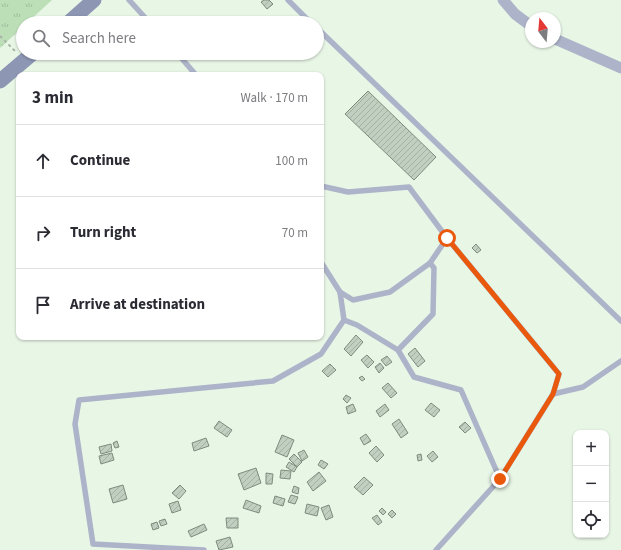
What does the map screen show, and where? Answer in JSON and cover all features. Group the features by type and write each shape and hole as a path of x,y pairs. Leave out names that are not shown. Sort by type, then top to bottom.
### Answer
{"main road":[{"path":"76,16 94,0"},
{"path":"0,81 25,60"}],"street":[{"path":"503,0 515,14 525,22"},
{"path":"561,42 621,68"}],"lane":[{"path":"128,0 143,16"},
{"path":"288,0 304,16"},
{"path":"324,35 621,321"},
{"path":"183,60 193,72"},
{"path":"324,187 348,192 409,187 447,238 559,374 553,394 500,479 436,550"},
{"path":"340,292 353,300 390,292 430,263 447,238"},
{"path":"398,350 433,314 434,268 430,263"},
{"path":"204,550 93,544 75,424 79,400 273,381 321,354 344,320 340,292 324,267"},
{"path":"344,320 357,325 398,350 414,377 461,390 500,479"},
{"path":"553,394 583,387 621,360"}],"path":[{"path":"0,36 16,48"}],"green space":[{"path":"0,0 52,0 35,16 16,16 16,33 0,48"}],"building":[{"path":"264,0 269,0 273,4 267,9 261,2"},
{"path":"368,91 436,157 414,180 345,114"},
{"path":"476,244 481,250 477,253 472,248"},
{"path":"356,335 363,342 351,356 344,349"},
{"path":"415,348 425,361 418,367 408,354"},
{"path":"367,355 374,362 368,368 361,360"},
{"path":"387,356 392,362 386,366 381,360"},
{"path":"380,363 384,368 379,373 375,367"},
{"path":"330,364 336,370 328,377 322,371"},
{"path":"362,376 365,379 362,381 359,378"},
{"path":"388,383 397,393 391,398 382,388"},
{"path":"346,395 351,398 347,403 343,399"},
{"path":"431,403 440,410 434,417 425,410"},
{"path":"353,404 356,411 348,414 346,407"},
{"path":"385,404 389,410 380,417 376,411"},
{"path":"399,419 408,433 401,438 392,424"},
{"path":"219,421 232,430 227,437 214,428"},
{"path":"465,422 471,428 465,433 459,427"},
{"path":"366,434 371,441 364,445 360,438"},
{"path":"282,435 294,440 287,457 275,452"},
{"path":"206,438 209,446 194,451 192,443"},
{"path":"117,441 119,447 115,448 113,443"},
{"path":"111,444 112,451 101,454 99,447"},
{"path":"376,446 384,455 377,462 369,453"},
{"path":"304,450 308,457 302,461 298,453"},
{"path":"433,451 438,457 432,462 427,456"},
{"path":"112,453 114,460 101,464 99,456"},
{"path":"294,454 302,462 297,467 289,459"},
{"path":"421,454 422,460 418,461 417,455"},
{"path":"321,460 328,464 324,469 318,465"},
{"path":"289,462 297,467 294,472 286,467"},
{"path":"256,468 261,483 244,490 238,474"},
{"path":"281,470 291,471 290,479 280,478"},
{"path":"319,472 326,481 313,491 307,482"},
{"path":"266,473 273,474 272,484 266,484"},
{"path":"364,477 373,485 363,495 354,487"},
{"path":"123,485 127,499 113,503 109,489"},
{"path":"180,485 186,491 179,499 172,493"},
{"path":"294,486 299,488 298,494 292,492"},
{"path":"291,495 298,497 295,504 288,502"},
{"path":"275,496 285,499 283,506 273,503"},
{"path":"246,500 261,506 259,513 243,508"},
{"path":"178,501 181,510 172,513 169,504"},
{"path":"307,504 319,507 317,516 305,513"},
{"path":"329,505 333,517 326,520 321,508"},
{"path":"382,508 386,512 383,515 379,511"},
{"path":"392,510 396,514 392,518 388,514"},
{"path":"377,515 382,522 378,525 372,518"},
{"path":"226,518 238,518 238,528 227,528"},
{"path":"165,519 167,524 161,526 159,521"},
{"path":"157,522 159,528 153,530 151,524"},
{"path":"204,524 207,530 191,537 188,531"},
{"path":"230,537 233,547 219,550 216,541"}],"route":[{"path":"447,238 559,374 553,394 500,479"}]}
